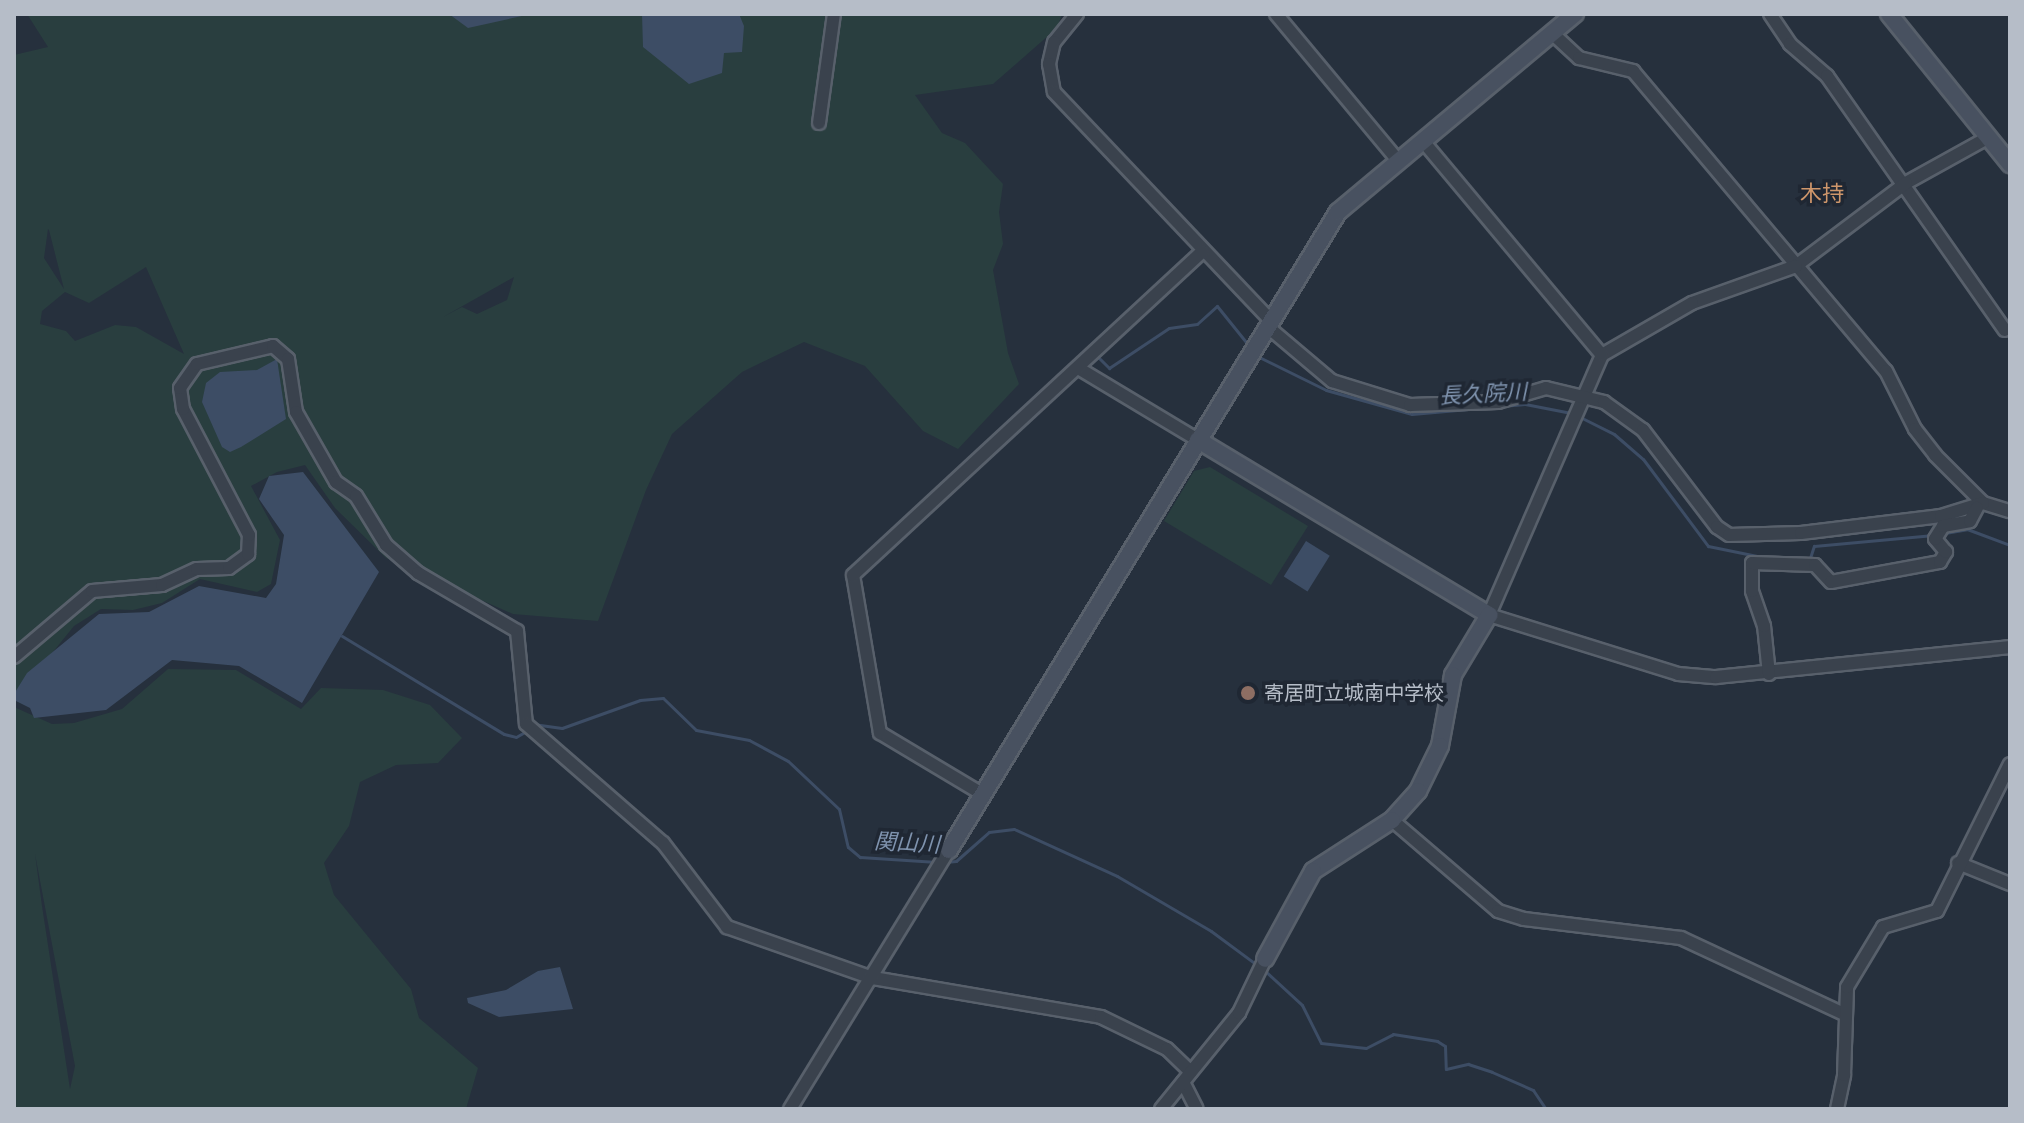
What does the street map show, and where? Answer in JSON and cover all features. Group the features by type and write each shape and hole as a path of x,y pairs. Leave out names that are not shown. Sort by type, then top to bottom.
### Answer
{"street":[{"path":"819,123 834,14"},
{"path":"1077,14 1054,42 1049,64 1054,92 1269,324 1332,381 1410,405 1498,402 1546,388 1604,402 1643,430 1717,527 1729,535 1801,533 1980,506 2010,511"},
{"path":"1276,14 1397,159"},
{"path":"790,1109 873,978 1338,212 1397,159 1575,14"},
{"path":"1770,14 1790,44 1827,76 1906,183 2005,330"},
{"path":"1889,14 2010,164"},
{"path":"1552,33 1579,58 1633,71 1886,371 1915,429 1980,506"},
{"path":"1161,1109 1239,1013 1313,871 1392,820 1434,760 1453,675 1489,615 1602,355 1692,303 1796,266 1906,183 1989,137"},
{"path":"1422,140 1602,355"},
{"path":"984,795 880,733 853,575 1202,252"},
{"path":"14,657 92,591 162,585 197,569 229,568 248,554 249,535 183,409 180,388 197,364 273,346 288,359 296,412 314,449 336,482 356,496 386,545 418,573 517,631 526,724 663,843 727,927 873,978 1101,1017 1167,1049 1187,1077 1197,1109"},
{"path":"1078,368 1489,615 1678,674 1769,674 2010,647"},
{"path":"1769,674 1764,626 1752,591 1752,563 1815,565 1831,582 1940,562 1946,552 1935,539 1943,526 1970,521 1980,506"},
{"path":"1837,1109 1845,1065 1847,987 1883,927 1937,911 1958,863 2010,764"},
{"path":"1392,820 1498,911 1524,919 1681,938 1844,1014"},
{"path":"1958,863 2010,884"}],"green space":[{"path":"27,14 1062,14 1057,28 993,84 915,95 942,133 965,143 1003,184 999,212 1003,244 993,270 1008,353 1019,384 958,449 923,431 865,366 804,342 742,372 672,434 646,490 598,621 513,614 386,558 335,508 305,465 277,472 251,486 280,540 271,584 257,592 200,579 162,603 133,610 101,609 74,626 14,700 14,55 48,47","holes":["49,230 64,289 44,258","146,267 184,354 136,327 115,325 75,341 66,331 40,324 42,311 65,292 89,303","514,277 507,300 477,314 462,307 443,317"]},
{"path":"1210,467 1308,526 1271,585 1164,521 1194,471"},
{"path":"168,669 236,670 301,709 321,688 383,690 430,705 462,738 438,763 396,765 360,782 349,826 324,863 334,895 411,989 419,1018 478,1068 466,1109 14,1109 14,707 52,724 74,723 122,709","holes":["35,854 75,1066 70,1089"]}],"water":[{"path":"449,14 531,14 468,28"},
{"path":"642,14 739,14 744,26 742,52 724,53 722,73 689,84 643,47"},
{"path":"277,359 286,419 230,452 222,447 202,402 206,383 220,372 257,370"},
{"path":"303,472 379,572 302,703 239,666 172,660 106,710 34,718 30,708 16,701 14,694 27,673 99,614 149,612 199,586 266,598 276,584 284,535 259,499 269,476"},
{"path":"1306,541 1330,556 1307,591 1284,577"},
{"path":"560,967 573,1009 499,1017 468,1003 467,998 506,990 538,971"}],"waterway":[{"name":"長久院川","path":"1089,365 1098,357 1109,368 1169,328 1197,324 1217,306 1250,347"},
{"name":"長久院川","path":"1257,356 1326,390 1412,414 1525,404 1571,413"},
{"name":"長久院川","path":"1578,416 1614,434 1643,459 1708,546 1767,558"},
{"name":"長久院川","path":"1945,533 1967,529 2010,545"},
{"name":"長久院川","path":"1809,561 1814,546 1933,535"},
{"name":"関山川","path":"342,636 504,734 516,737 528,730"},
{"name":"関山川","path":"533,724 562,728 640,700 663,698 696,730 749,740 788,761 839,809 848,847 860,857 937,862"},
{"name":"関山川","path":"945,862 956,861 989,832 1014,829 1117,876 1211,931 1257,965"},
{"name":"関山川","path":"1263,969 1302,1005 1321,1043 1366,1048 1393,1034 1437,1041 1445,1046 1446,1069 1468,1064 1492,1072 1533,1090 1546,1109"}],"place":[{"name":"寄居町立城南中学校","path":"1248,693"}],"district":[{"name":"木持","path":"1822,194"}]}
